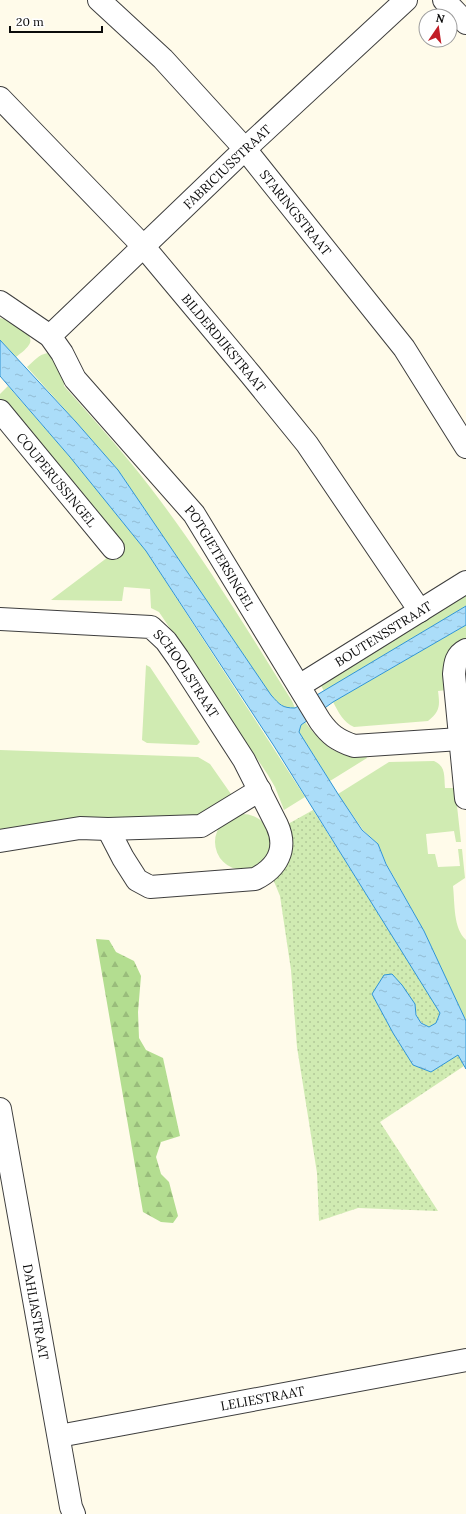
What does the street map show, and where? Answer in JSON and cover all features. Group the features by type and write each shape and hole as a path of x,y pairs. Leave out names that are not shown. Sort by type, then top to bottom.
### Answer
{"street":[{"name":"STARINGSTRAAT","path":"99,0 163,59 245,149 404,348 466,447"},
{"name":"FABRICIUSSTRAAT","path":"50,336 245,149 406,0"},
{"path":"444,0 466,23"},
{"name":"BILDERDIJKSTRAAT","path":"0,98 144,247 251,375 307,444 420,611"},
{"name":"POTGIETERSINGEL","path":"0,302 50,336 62,353 75,379 194,514 320,721 329,733 341,742 354,746 460,739"},
{"name":"COUPERUSSINGEL","path":"0,411 113,548"},
{"name":"BOUTENSSTRAAT","path":"299,686 466,582"},
{"name":"SCHOOLSTRAAT","path":"0,619 151,627 166,641 178,658 244,760 280,832 282,843 280,854 276,862 264,874 255,879 150,887 137,880 123,858 108,829"},
{"path":"466,650 458,657 454,669 466,798"},
{"path":"0,841 80,828 108,829 201,826 260,790"},
{"name":"DAHLIASTRAAT","path":"0,1109 71,1507 74,1514"},
{"name":"LELIESTRAAT","path":"59,1436 466,1360"}],"green space":[{"path":"0,318 20,327 28,334 30,343 28,347 16,357 0,340"},
{"path":"48,353 57,364 63,377 64,386 130,462 195,549 254,640 295,708 282,705 271,695 118,470 27,367 39,356"},
{"path":"8,386 70,457 146,551 305,797 284,810 275,787 268,775 159,612 151,608 150,589 124,587 122,601 51,600 124,545 0,400 0,394"},
{"path":"466,589 466,606 324,691 319,682"},
{"path":"466,625 466,640 449,650 445,659 447,690 438,691 439,701 437,711 428,721 354,727 347,723 342,717 333,702"},
{"path":"146,665 150,667 200,742 197,745 147,743 142,740"},
{"path":"305,722 324,744 338,752 355,756 366,756 367,758 330,781 299,732 301,725"},
{"path":"0,750 198,757 210,764 231,794 202,816 84,818 0,831"},
{"path":"434,761 441,766 445,788 455,788 461,842 456,842 454,831 426,834 428,854 435,854 438,867 460,866 458,849 462,849 465,878 453,886 457,922 462,935 466,940 466,1021 424,931 386,863 378,844 363,830 338,794 389,762"},
{"path":"313,810 441,1013 436,1023 429,1027 422,1023 418,1018 415,1004 372,994 393,1033 413,1065 431,1072 458,1055 464,1066 380,1122 438,1211 358,1208 319,1221 317,1173 297,1047 291,970 280,896 273,879 288,824"},
{"path":"243,814 254,816 263,822 269,831 271,842 269,853 263,862 254,868 243,870 232,868 223,862 217,853 215,842 217,831 223,822 232,816"},
{"path":"96,939 109,940 116,952 134,961 141,976 138,1012 139,1038 146,1050 163,1058 180,1136 161,1142 156,1157 161,1174 169,1182 178,1216 173,1223 161,1222 143,1212"}],"water":[{"path":"0,340 118,470 271,695 282,705 295,708 466,606 466,625 333,702 301,725 299,732 362,830 378,844 386,864 424,931 466,1021 466,1069 458,1055 431,1072 413,1065 393,1033 372,994 384,975 392,974 402,985 415,1004 416,1015 421,1023 429,1027 436,1023 440,1013 274,746 146,551 70,457 0,376"}]}
